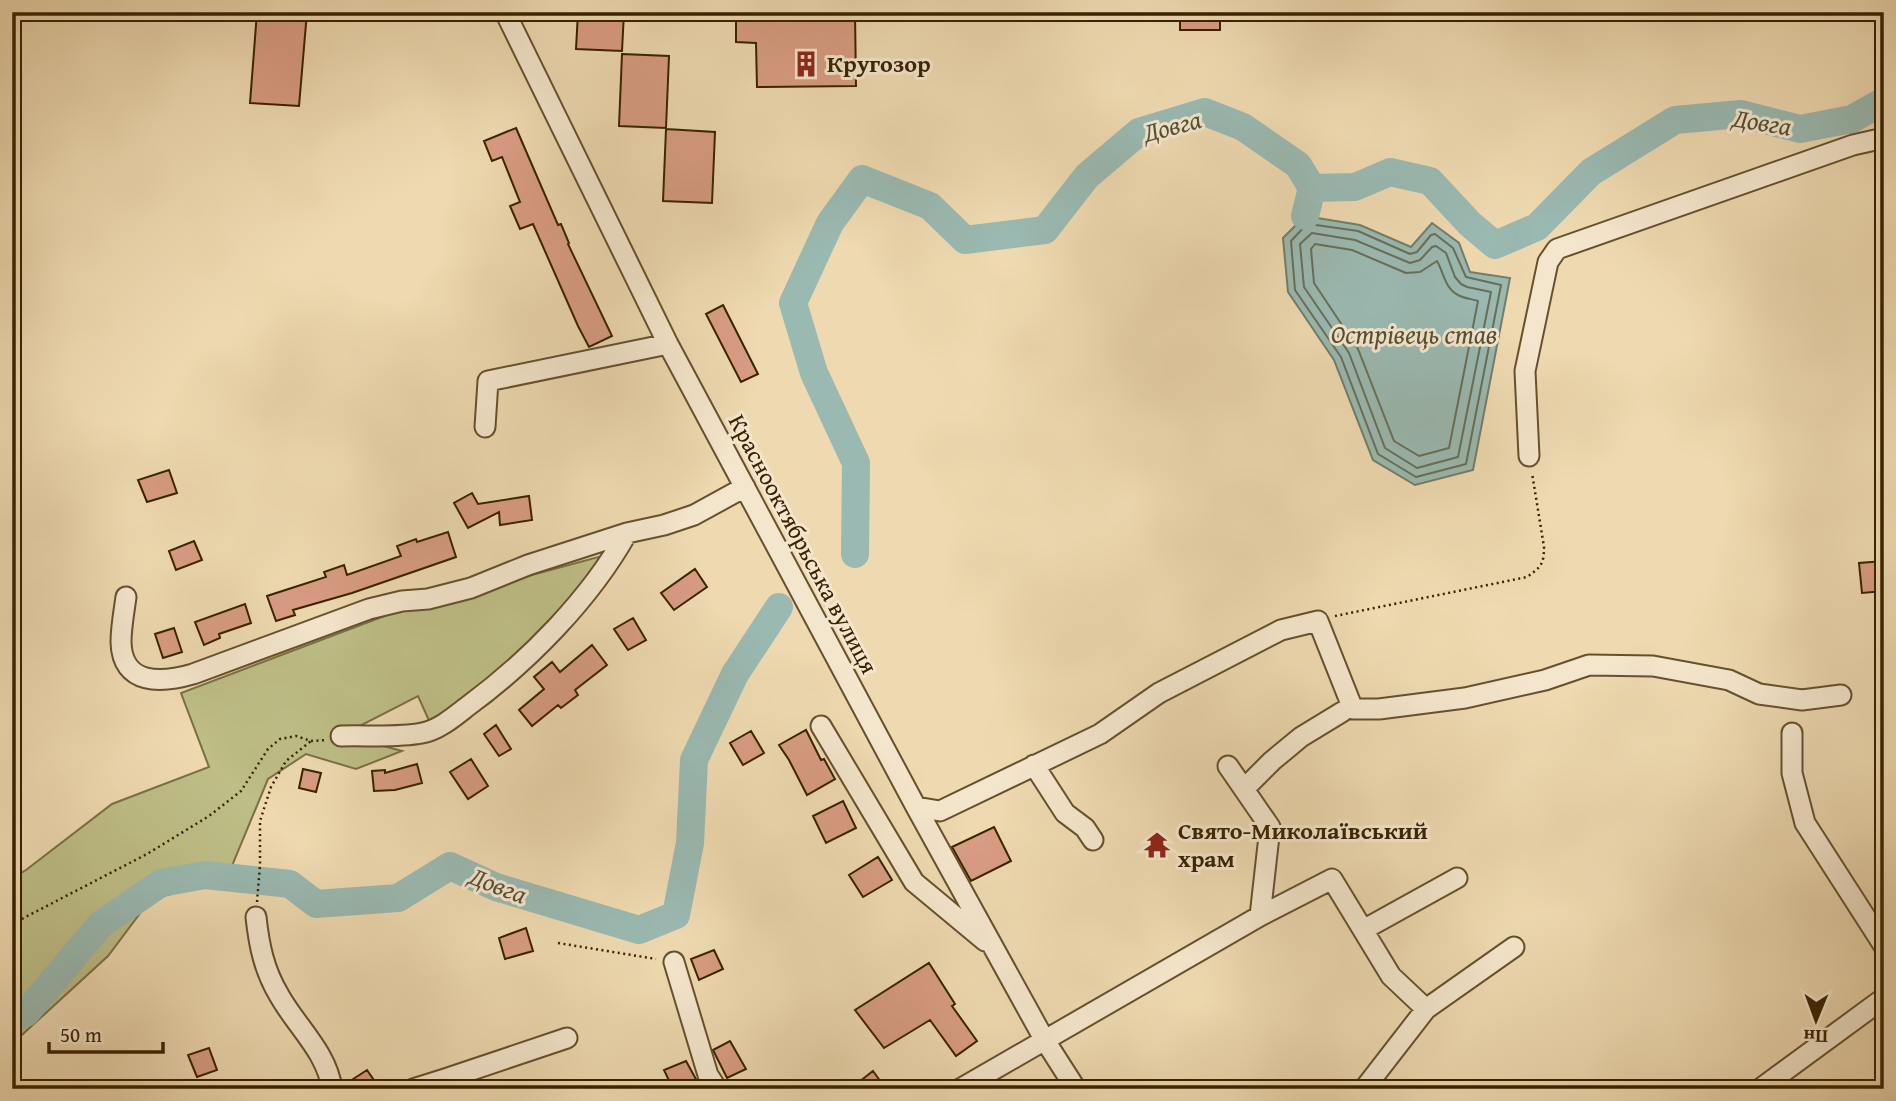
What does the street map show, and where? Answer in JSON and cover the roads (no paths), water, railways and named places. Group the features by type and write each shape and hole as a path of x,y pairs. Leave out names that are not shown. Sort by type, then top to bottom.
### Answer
{"street":[{"name":"Краснооктябрьська вулиця","path":"505,12 668,344 916,807 1044,1039 1076,1089"},
{"path":"1529,456 1525,370 1548,262 1557,249 1853,145 1884,138"},
{"path":"485,427 488,381 668,344"},
{"path":"126,597 121,644 125,661 136,674 155,681 173,680 369,608 428,599 471,588 528,565 694,515 745,487"},
{"path":"341,736 424,733 447,722 499,684 557,626 590,590 627,533"},
{"path":"916,807 940,811 1100,734 1158,693 1281,630 1318,621 1353,709 1379,709 1465,698 1545,680 1589,665 1653,666 1729,680 1759,694 1802,700 1841,695"},
{"path":"1244,789 1301,737 1342,712"},
{"path":"821,726 914,882 994,948"},
{"path":"1792,733 1792,773 1805,823 1884,946"},
{"path":"1034,765 1065,813 1085,828 1093,840"},
{"path":"1228,766 1270,827 1260,916"},
{"path":"1363,930 1457,878"},
{"path":"960,1089 1260,916 1332,879 1391,976 1426,1009"},
{"path":"256,917 258,939 270,978 325,1065 332,1089"},
{"path":"1364,1089 1426,1009 1514,947"},
{"path":"674,962 708,1075 717,1089"},
{"path":"1760,1089 1884,998"},
{"path":"413,1089 451,1084 567,1038"}],"water":[{"name":"Острівець став","path":"1305,216 1360,225 1411,247 1432,223 1459,243 1470,272 1510,278 1473,470 1415,485 1373,460 1334,360 1288,292 1283,238"}],"waterway":[{"name":"Довга","path":"855,554 856,463 814,373 793,303 830,223 862,179 930,206 965,240 1045,230 1087,176 1139,132 1205,112 1243,127 1298,165 1312,188 1355,187 1390,172 1430,181 1470,224 1495,245 1537,227 1591,172 1675,120 1741,114 1800,129 1852,119 1884,101"},
{"path":"1305,216 1312,188"},
{"name":"Довга","path":"12,1016 26,1013 101,924 161,883 205,875 290,884 316,904 398,898 450,866 496,887 639,930 676,915 690,843 694,760 735,674 779,607"}],"place":[{"name":"Кругозор","path":"806,64"},
{"name":"Свято-Миколаївський храм","path":"1157,845"}]}
